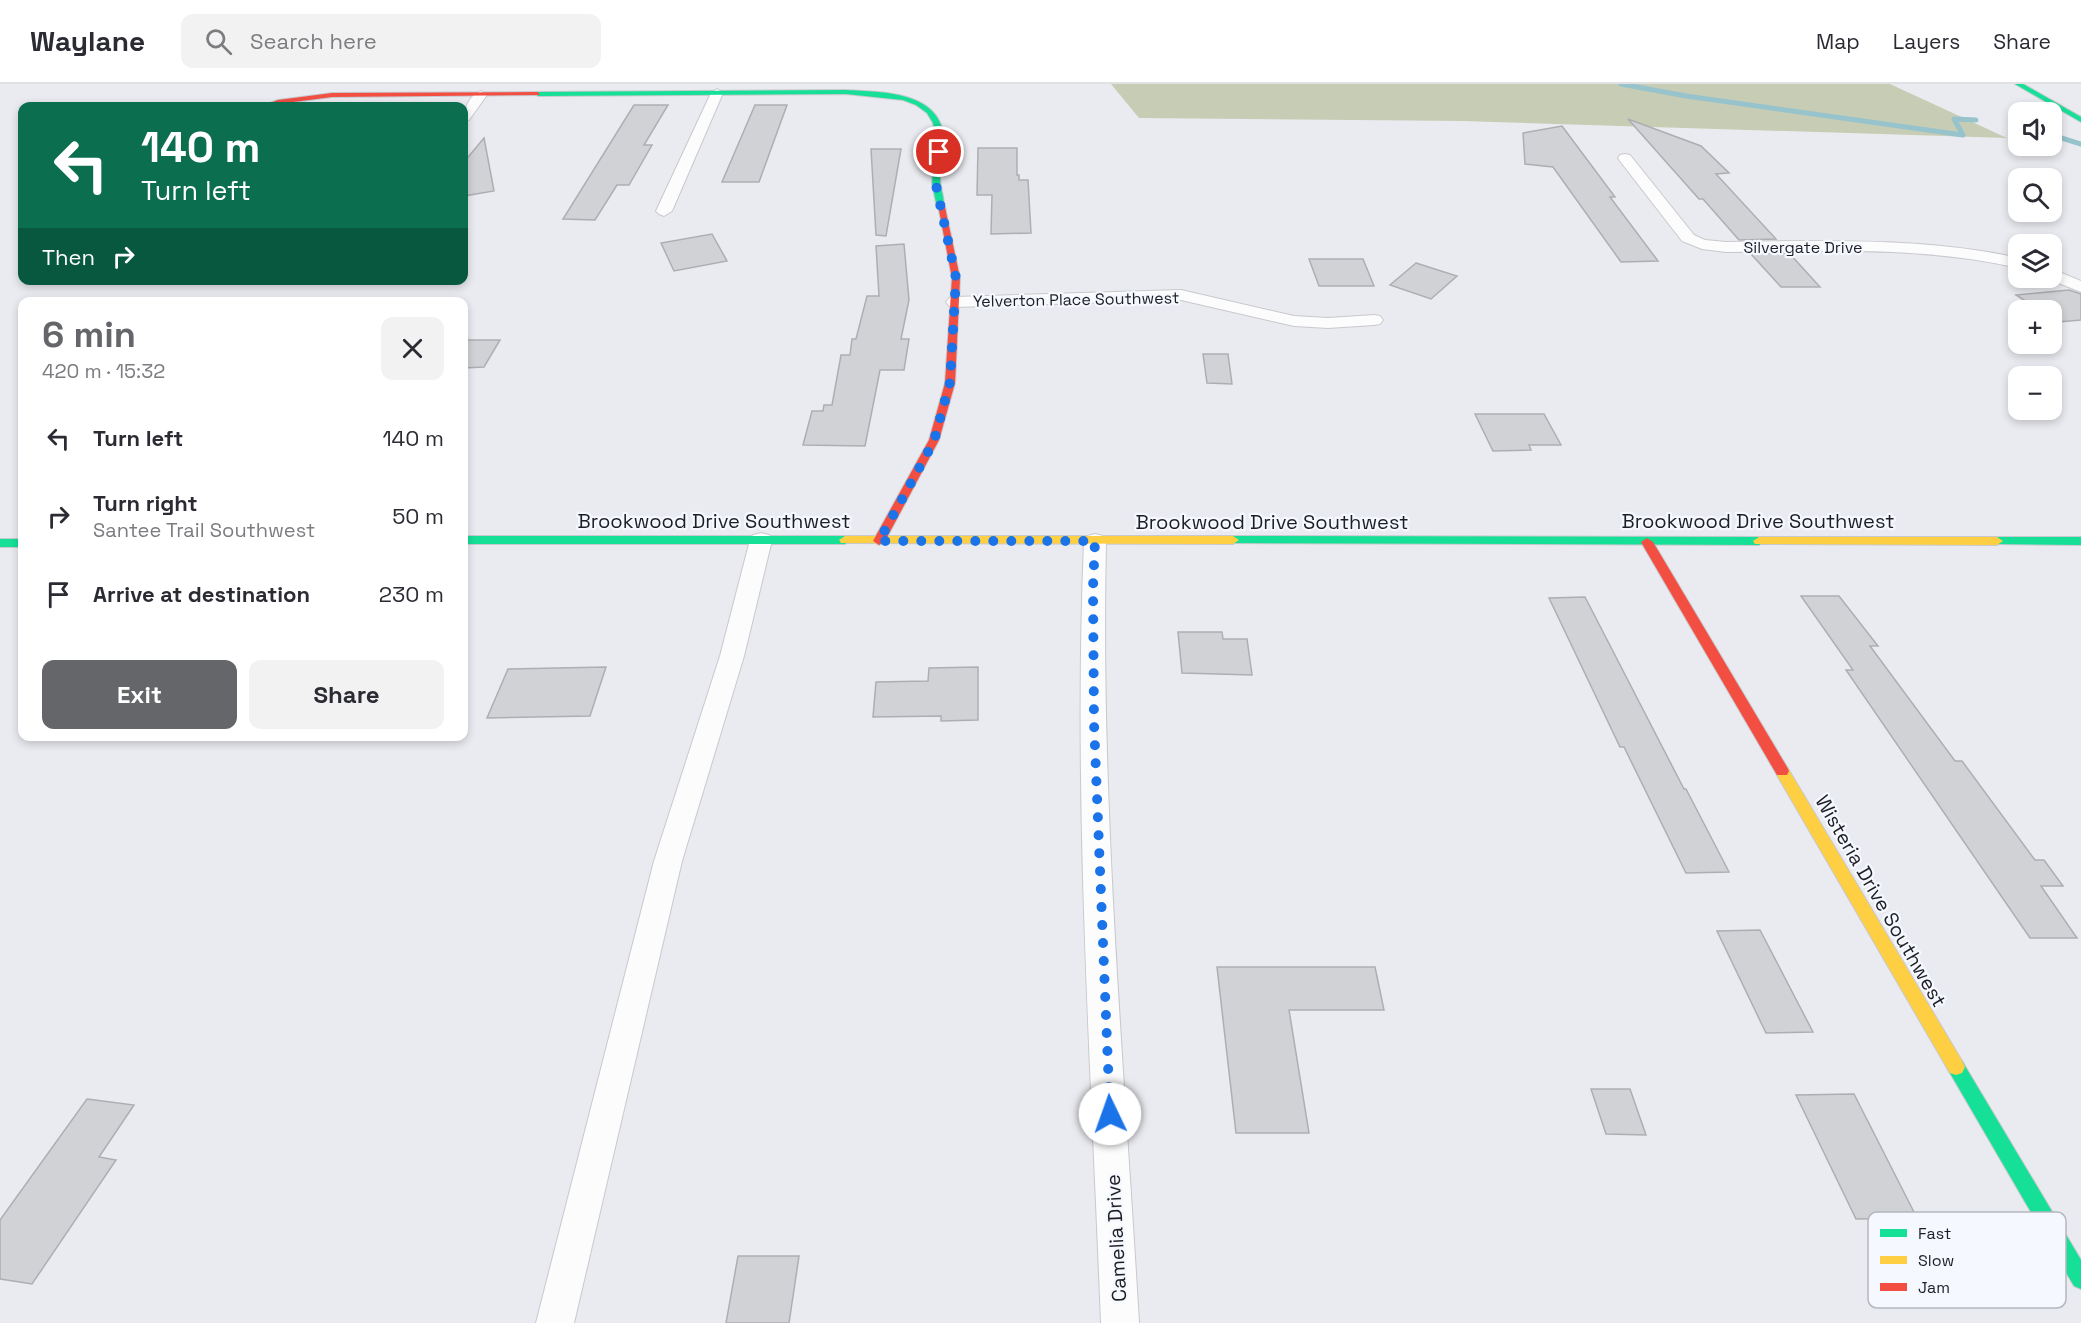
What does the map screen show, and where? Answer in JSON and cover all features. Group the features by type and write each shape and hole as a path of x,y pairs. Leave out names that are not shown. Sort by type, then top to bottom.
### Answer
{"street":[{"path":"2018,84 2081,120"},
{"path":"664,211 717,93"},
{"path":"278,102 332,95 869,93 896,95 927,109 936,120 940,136 936,185 956,278 950,382 934,441 879,541"},
{"path":"468,112 481,95"},
{"name":"Silvergate Drive","path":"1625,158 1688,237 1702,244 1726,247 1895,247 1969,253 2008,261"},
{"path":"2062,278 2081,287"},
{"name":"Yelverton Place Southwest","path":"955,302 1181,295 1294,321 1328,323 1374,320"},
{"name":"Brookwood Drive Southwest","path":"468,540 2081,541"},
{"path":"555,1323 668,861 732,656 761,540"},
{"name":"Camelia Drive","path":"1095,541 1094,723 1100,917 1120,1323"},
{"name":"Wisteria Drive Southwest","path":"1647,542 2042,1212"},
{"path":"0,543 18,543"},
{"name":"Wisteria Drive Southwest","path":"2066,1254 2081,1279"}],"green space":[{"path":"1111,84 1890,84 2007,138 1462,121 1139,118"}],"building":[{"path":"634,105 668,105 644,145 652,145 629,185 617,185 595,220 563,219"},
{"path":"755,105 787,105 759,182 722,182"},
{"path":"1628,119 1701,146 1729,173 1716,174 1776,239 1739,240"},
{"path":"1562,126 1615,197 1610,197 1658,261 1621,262 1553,167 1525,164 1523,133"},
{"path":"484,138 494,191 468,195 468,157"},
{"path":"978,148 1017,148 1017,175 1019,175 1019,180 1028,180 1031,233 991,234 992,195 977,195"},
{"path":"871,149 901,149 886,236 876,235"},
{"path":"712,234 727,261 674,271 661,243"},
{"path":"904,244 909,300 901,339 909,339 904,370 880,370 865,446 803,445 812,411 823,411 824,405 832,405 841,355 850,355 852,339 856,339 867,296 879,296 876,246"},
{"path":"1789,253 1820,287 1781,287 1751,254"},
{"path":"1309,259 1363,259 1374,286 1319,286"},
{"path":"1416,263 1457,276 1431,299 1390,285"},
{"path":"2069,290 2081,294 2081,320 2062,322 2062,300 2024,300 2016,295"},
{"path":"468,340 500,340 484,367 468,368"},
{"path":"1203,354 1228,354 1232,384 1207,383"},
{"path":"1475,414 1544,414 1561,445 1529,445 1531,450 1493,451"},
{"path":"1801,596 1839,596 1878,646 1870,646 1955,761 1962,761 2035,860 2044,860 2063,886 2041,886 2077,938 2030,938 1846,670 1853,670"},
{"path":"1585,597 1729,872 1686,873 1624,747 1620,747 1549,598"},
{"path":"1178,632 1222,632 1223,639 1247,639 1252,675 1182,673"},
{"path":"606,667 590,716 487,718 508,669"},
{"path":"978,667 978,720 941,721 941,716 873,717 876,682 928,681 929,668"},
{"path":"1760,930 1813,1032 1766,1033 1717,931"},
{"path":"1217,967 1375,967 1384,1010 1289,1010 1309,1133 1236,1133"},
{"path":"1591,1089 1630,1089 1646,1135 1606,1134"},
{"path":"1854,1094 1914,1212 1868,1212 1868,1219 1856,1219 1796,1095"},
{"path":"87,1099 134,1105 99,1157 116,1160 32,1284 0,1279 0,1220"},
{"path":"738,1256 799,1256 789,1323 726,1323"}],"waterway":[{"path":"1621,84 1686,96 1963,135 1954,119 1976,120"},
{"path":"2062,138 2081,144"}],"traffic: fast":[{"path":"2018,84 2081,120"},
{"path":"538,94 846,92 905,98 929,112 937,123 940,138 936,184 941,207"},
{"path":"468,540 845,540"},
{"path":"1233,540 1759,541"},
{"path":"1997,541 2081,541"},
{"path":"0,543 18,543"},
{"path":"1956,1067 2041,1212"},
{"path":"2066,1254 2081,1279"}],"traffic: slow":[{"path":"845,540 1233,540"},
{"path":"1759,541 1997,541"},
{"path":"1782,771 1956,1067"}],"traffic: jam":[{"path":"278,102 332,95 538,94"},
{"path":"879,541 934,440 950,383 956,278 941,207"},
{"path":"1647,542 1782,771"}],"route":[{"path":"939,152 936,185 956,278 950,382 934,441 879,541 1095,541 1094,723 1110,1114"}]}
